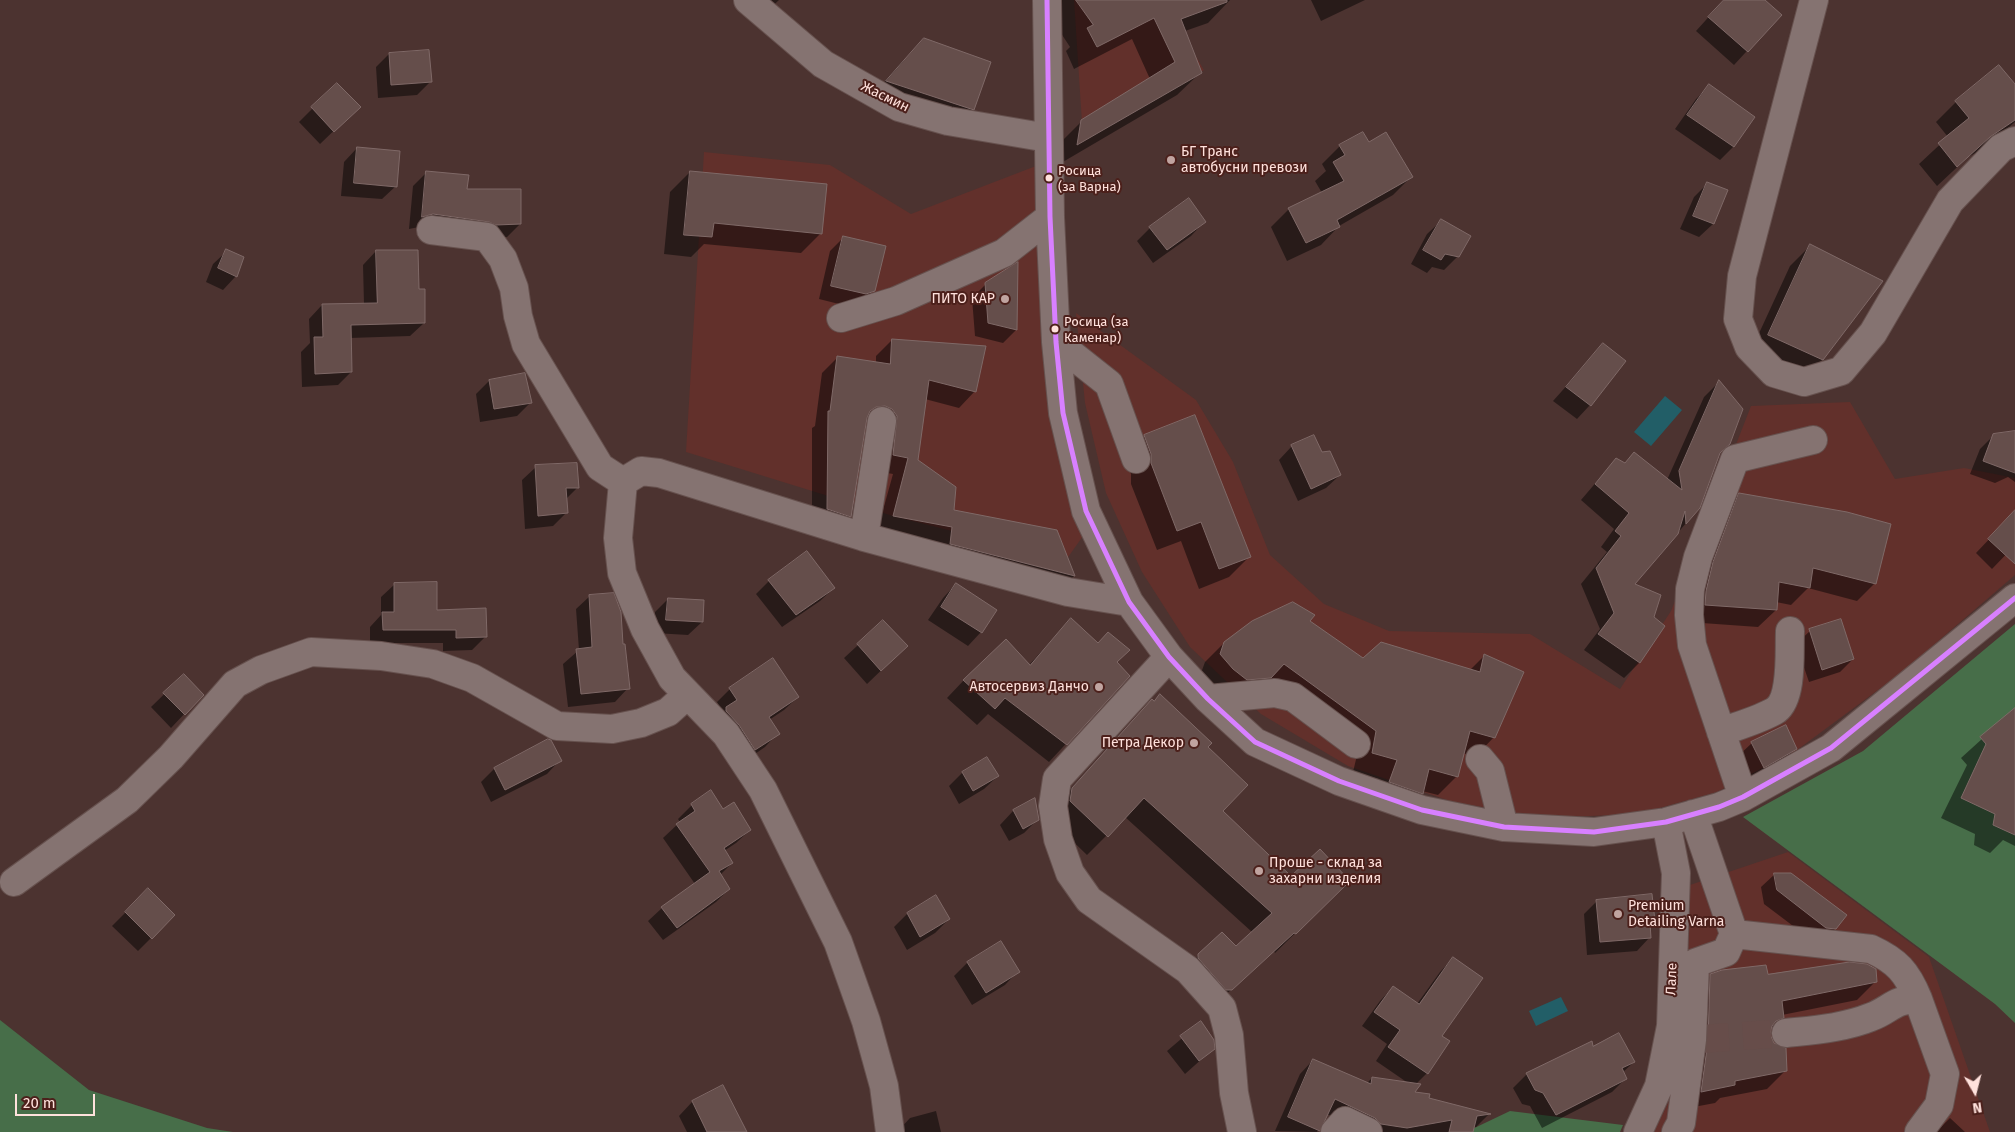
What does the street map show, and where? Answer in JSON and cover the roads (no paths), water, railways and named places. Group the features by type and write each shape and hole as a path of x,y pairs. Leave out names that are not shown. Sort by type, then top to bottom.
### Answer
{"street":[{"name":"Жасмин","path":"748,0 823,64 899,107 948,121 1048,138"},
{"path":"1047,0 1050,217 1056,342 1064,413 1086,510 1130,602 1169,657 1208,699 1254,742 1339,781 1422,810 1504,827 1594,832 1666,822 1743,797 1831,748 2015,598"},
{"path":"1814,0 1742,276 1738,319 1749,347 1774,372 1804,382 1841,371 1873,333 1950,200 2001,148 2015,141"},
{"path":"841,318 896,301 1004,253 1050,217"},
{"path":"431,230 487,237 503,259 514,288 518,316 526,344 600,467 623,482"},
{"path":"1056,342 1109,384 1136,459"},
{"path":"864,537 882,421"},
{"path":"1743,797 1692,645 1690,589 1698,557 1735,459 1813,440"},
{"path":"623,482 641,471 659,473 864,537 1068,592 1130,602"},
{"path":"623,482 618,538 622,572 645,629 672,678 687,696 726,734 763,790 838,942 866,1021 881,1077 890,1132"},
{"path":"1721,732 1776,710 1784,701 1787,690 1790,631"},
{"path":"14,882 127,800 171,757 235,684 261,670 311,652 381,656 433,664 472,678 557,726 612,729 641,723 668,712 687,696"},
{"path":"1169,657 1057,779 1053,806 1054,814 1058,839 1070,872 1089,900 1188,970 1222,1008 1229,1035 1234,1093 1242,1132"},
{"path":"1208,699 1275,693 1292,698 1356,744"},
{"path":"1480,759 1490,771 1504,827"},
{"path":"1676,1132 1681,1122 1696,1040 1694,962 1726,952 1734,934 1693,814"},
{"name":"Лале","path":"1638,1132 1659,1086 1671,1026 1676,874 1666,822"},
{"path":"1734,934 1871,949 1890,958 1909,978 1945,1074 1940,1105 1919,1132"},
{"path":"1786,1033 1837,1027 1872,1017 1903,999 1918,999"}],"water":[{"path":"1665,396 1682,410 1651,446 1634,432"},
{"path":"1561,997 1568,1011 1536,1026 1529,1011"}],"tunnel":[{"path":"1701,1039 1786,1033"}],"place":[{"name":"БГ Транс автобусни превози","path":"1171,160"},
{"name":"Росица (за Варна)","path":"1049,178"},
{"name":"ПИТО КАР","path":"1005,299"},
{"name":"Росица (за Каменар)","path":"1055,329"},
{"name":"Автосервиз Данчо","path":"1099,687"},
{"name":"Петра Декор","path":"1194,743"},
{"name":"Проше - склад за захарни изделия","path":"1259,871"},
{"name":"Premium Detailing Varna","path":"1618,914"}]}
